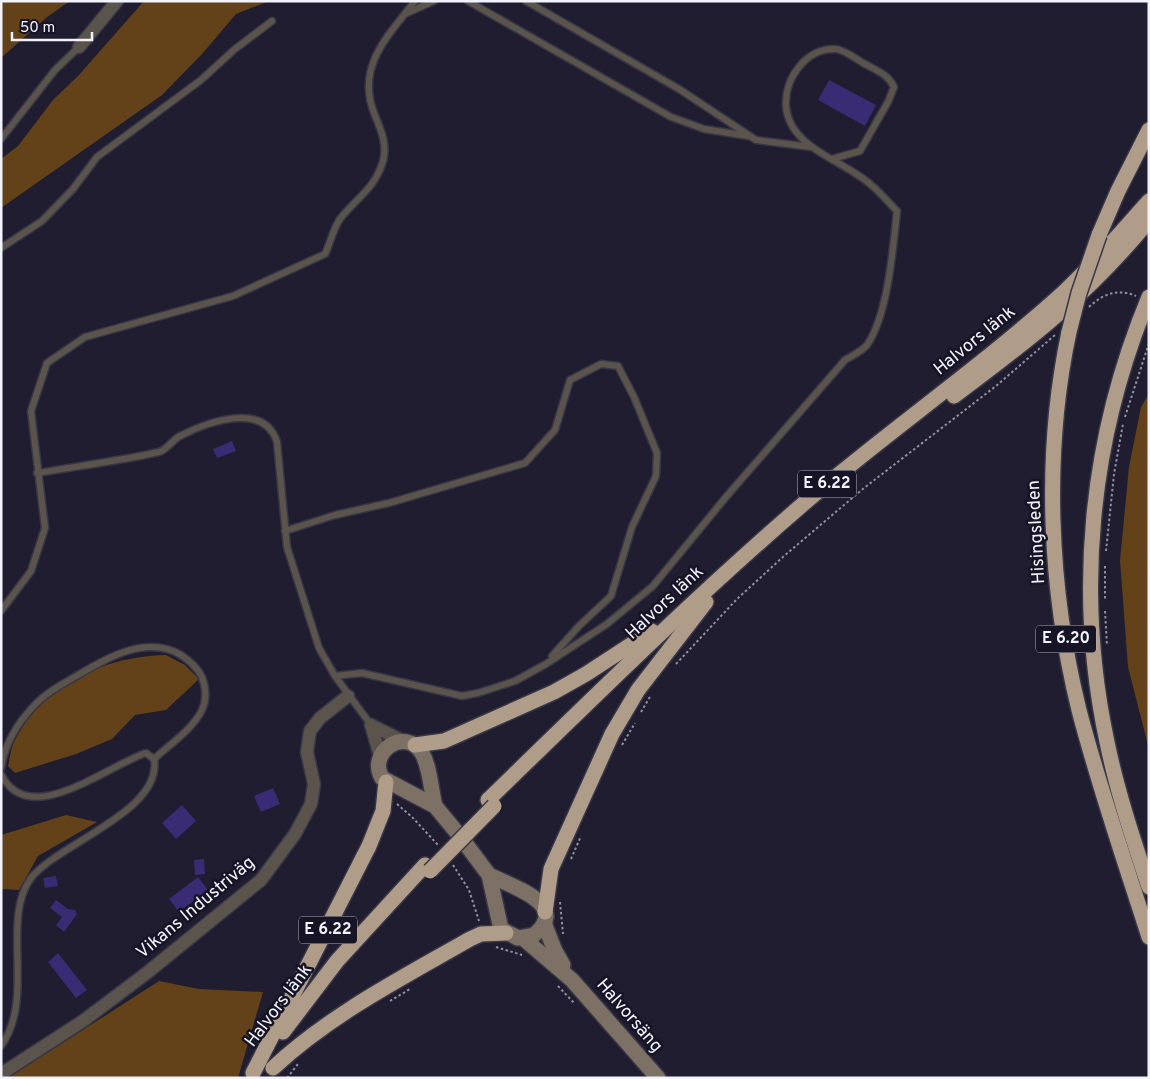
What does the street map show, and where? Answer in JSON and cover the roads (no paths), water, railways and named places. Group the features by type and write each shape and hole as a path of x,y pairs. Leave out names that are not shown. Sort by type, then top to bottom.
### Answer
{"highway":[{"name":"Hisingsleden","path":"1149,130 1118,191 1099,235 1065,331 1054,428 1052,493 1056,566 1066,641 1079,708 1149,937"},
{"name":"Halvors länk","path":"261,1074 337,961 491,803 686,608 802,504 974,367 1064,292 1105,251 1149,201"},
{"name":"Halvors länk","path":"491,803 706,602 809,509 871,459 1067,309 1102,275 1149,220"},
{"name":"E 6.20","path":"1144,298 1126,355 1102,448 1094,504 1090,596 1092,643 1107,743 1127,819 1149,887"},
{"name":"E 6.22","path":"545,917 551,869 612,734 638,690 706,602"},
{"name":"E 6.22","path":"409,743 444,741 554,692 586,674 686,608"},
{"name":"E 6.22","path":"261,1074 369,846 383,811 386,782"},
{"path":"261,1074 314,1033 366,999 485,941 506,933"}],"street":[{"path":"79,47 117,1"},
{"name":"Vikans Industriväg","path":"1,1074 83,1021 162,961 261,880 296,834 312,804 314,784 307,752 310,731 320,718 348,696"},
{"path":"371,725 409,743"},
{"path":"371,725 380,756"},
{"name":"Halvorsäng","path":"409,743 425,760 435,806 488,875 498,922 506,933 524,939 658,1078"},
{"name":"E 6.22","path":"386,782 379,773 380,756 390,745 409,743"},
{"name":"Halvorsäng","path":"386,782 435,806"},
{"name":"Halvorsäng","path":"488,875 538,900 565,983"},
{"path":"524,939 534,935 545,917"}],"lane":[{"path":"1,612 31,571 45,528 31,411 46,363 85,337 233,296 325,254 340,220 364,195 384,160 385,144 371,105 367,88 368,75 385,40 415,1"},
{"path":"405,14 434,1"},
{"path":"468,1 671,117 704,129 775,143 811,146"},
{"path":"526,1 679,89 752,137"},
{"path":"1,248 42,221 73,189 97,157 201,80 234,49 272,21"},
{"path":"1,139 55,70 79,47"},
{"path":"335,676 362,673 462,696 478,693 515,681 546,664 608,624 653,586 726,497 845,360 866,346 879,322 891,260 897,211 870,183 811,146 790,124 786,106 789,84 800,63 817,52 836,48 889,77 894,87 888,102 860,151 832,159"},
{"path":"285,532 335,515 389,503 525,463 555,430 570,380 601,364 618,366 634,396 657,453 656,476 632,527 611,596 580,626 546,664"},
{"path":"37,473 162,451 178,436 230,418 248,418 259,422 274,432 277,442 287,547 319,648 348,696 371,725"},
{"path":"1,768 4,752 16,728 49,692 104,659 134,649 148,647 175,652 192,663 199,670 205,690 205,700 201,712 154,759"},
{"path":"1,774 8,787 26,796 53,796 146,753 154,759 156,768 153,777 128,810 43,865 30,879 22,894 19,905 14,1022 10,1035 1,1046"}]}
